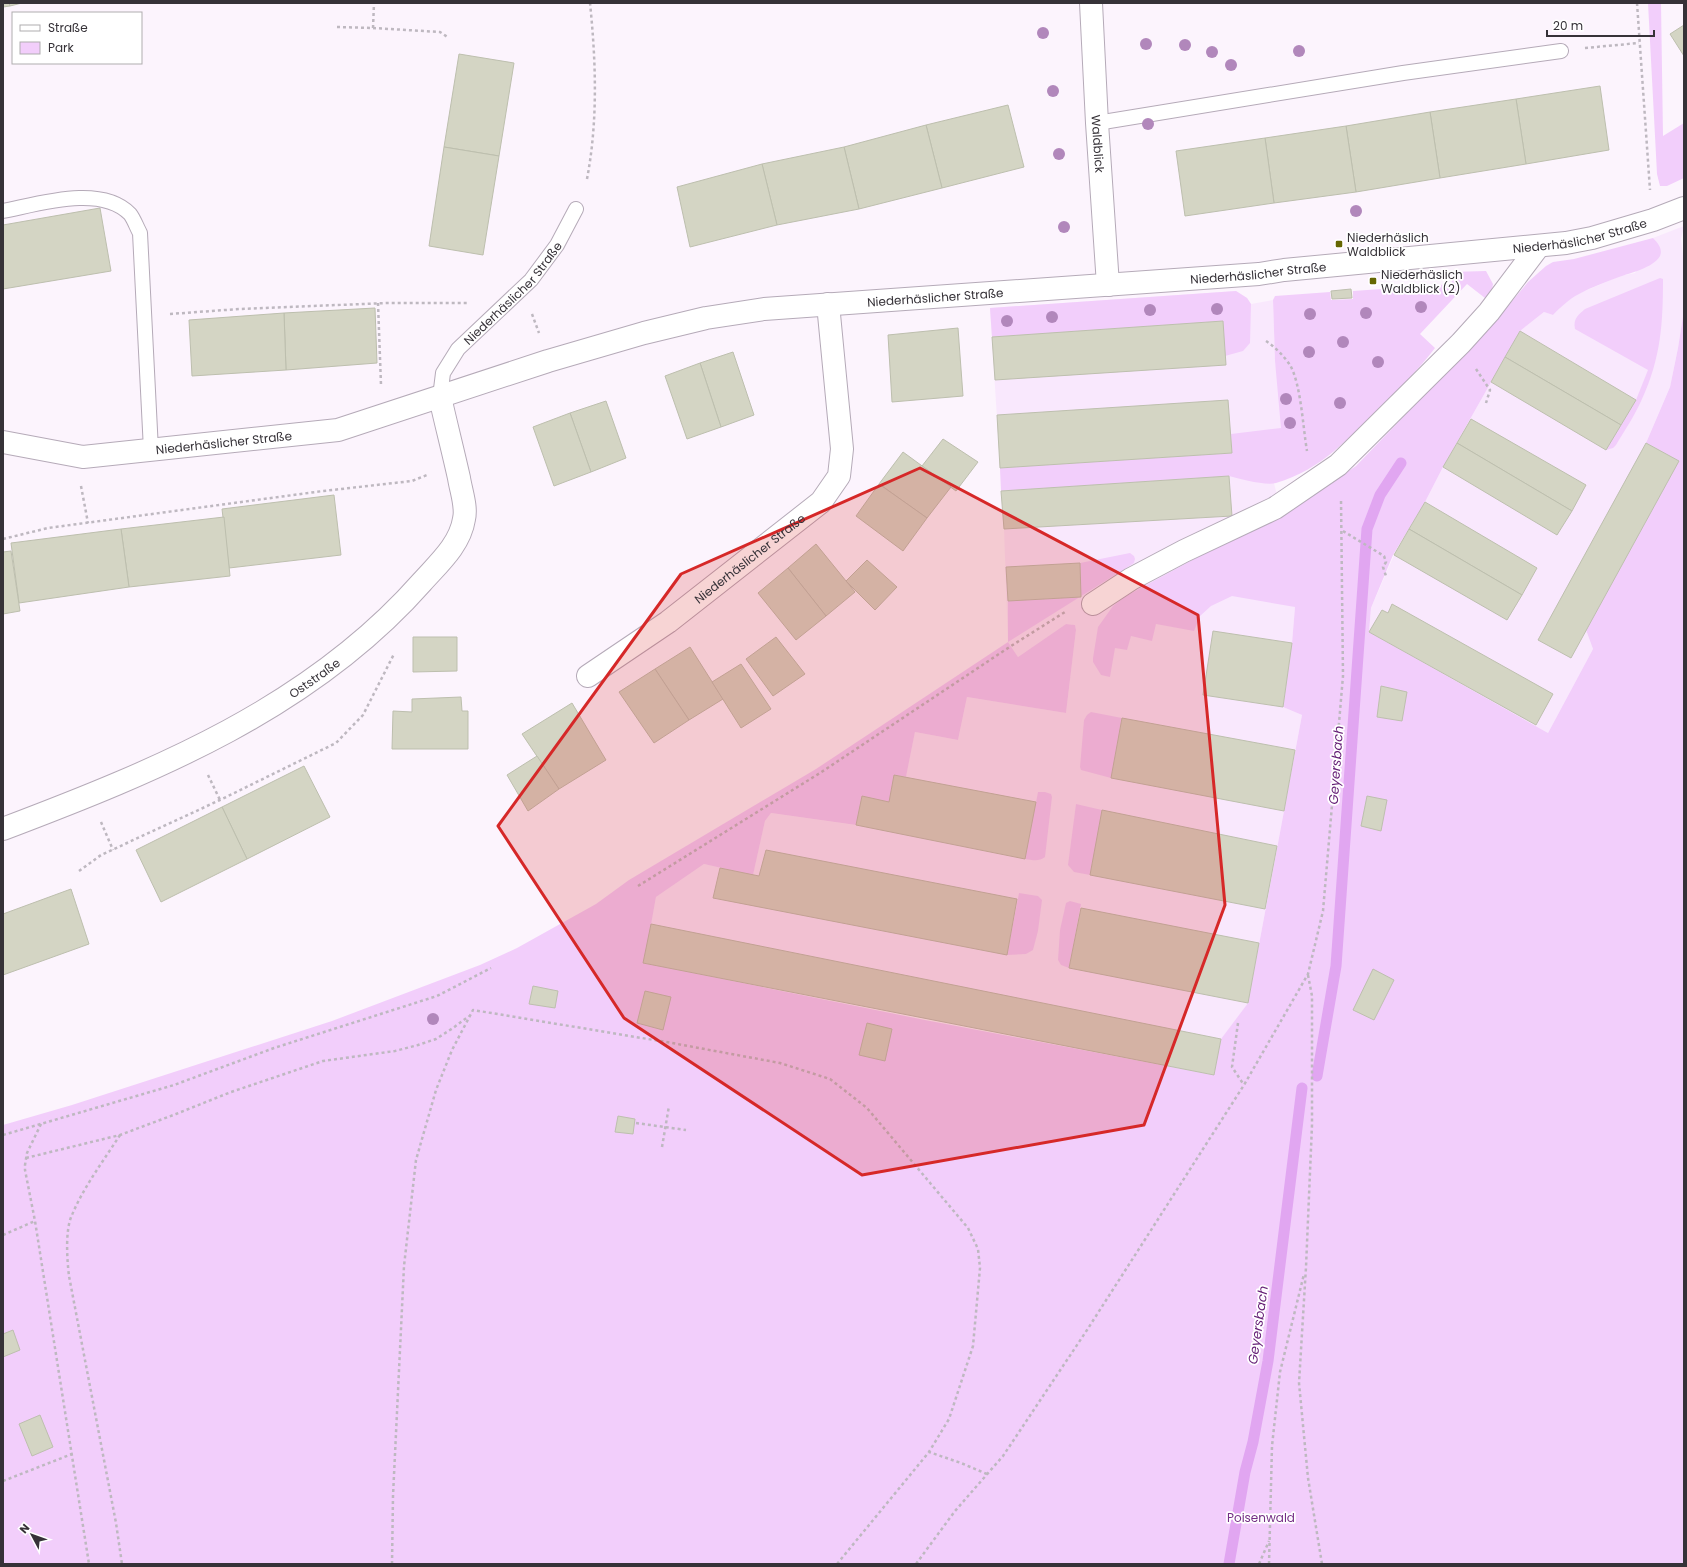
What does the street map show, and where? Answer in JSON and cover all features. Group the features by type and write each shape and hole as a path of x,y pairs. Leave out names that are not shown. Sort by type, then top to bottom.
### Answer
{"street":[{"name":"Waldblick","path":"1091,3 1097,123 1108,285"},
{"name":"Niederhäslicher Straße","path":"3,442 83,457 338,430 555,359 644,333 700,320 764,309 1259,274 1284,270 1538,247 1592,238 1652,220 1684,208"},
{"path":"1093,604 1131,579 1184,551 1275,508 1338,465 1466,338 1489,312 1538,247"},
{"name":"Niederhäslicher Straße","path":"588,676 668,622 820,502 839,476 842,449 828,304"},
{"name":"Oststraße","path":"3,829 92,795 195,749 290,695 356,647 410,596 445,557 456,541 464,519 463,497 440,396"}],"lane":[{"path":"1097,123 1403,74 1561,51"},
{"path":"3,211 78,198 95,198 113,202 131,215 140,233 151,450"},
{"name":"Niederhäslicher Straße","path":"440,396 443,373 458,349 531,280 552,251 576,208"}],"path":[{"path":"373,28 374,3"},
{"path":"587,179 595,110 595,49 590,3"},
{"path":"1637,3 1638,43 1651,197"},
{"path":"337,27 440,32 449,38"},
{"path":"1561,51 1638,43"},
{"path":"144,316 239,309 378,303 441,302 504,305"},
{"path":"378,303 380,371"},
{"path":"535,319 541,340"},
{"path":"1266,341 1275,348 1290,366 1296,381 1311,483"},
{"path":"1478,372 1490,390 1486,403"},
{"path":"916,1564 955,1512 1003,1456 1087,1330 1244,1085 1308,974 1323,911 1343,676 1342,531 1338,465"},
{"path":"3,539 48,528 316,492 412,481"},
{"path":"82,489 88,523"},
{"path":"1342,531 1386,558 1386,562 1383,567 1386,576"},
{"path":"638,886 820,773 1011,646 1066,612 1093,604"},
{"path":"79,871 101,855 220,800 336,743 363,715 397,647"},
{"path":"213,786 220,800"},
{"path":"105,832 113,850"},
{"path":"3,1135 174,1085 274,1048 437,996 491,968"},
{"path":"1308,974 1312,996 1312,1125 1299,1384 1308,1478 1322,1564"},
{"path":"392,1564 393,1496 404,1266 416,1160 436,1090 452,1050 473,1010 672,1042 780,1063 830,1079 867,1108 968,1228 978,1250 980,1268 973,1346 949,1419 929,1452 836,1564"},
{"path":"26,1158 120,1135 231,1092 323,1061 395,1051 418,1045 436,1039 470,1015"},
{"path":"1238,1023 1232,1067 1244,1085"},
{"path":"662,1147 669,1106"},
{"path":"636,1123 686,1130"},
{"path":"41,1124 26,1158 25,1170 35,1221 88,1564"},
{"path":"120,1135 95,1173 71,1216 66,1252 69,1276 116,1523 122,1564"},
{"path":"3,1235 35,1221"},
{"path":"1269,1564 1272,1446 1280,1372 1306,1267"},
{"path":"929,1452 987,1474"},
{"path":"3,1481 72,1454"},
{"path":"1260,1564 1270,1538"}],"highlighted area":[{"path":"920,468 1198,615 1225,905 1144,1125 862,1175 624,1018 498,826 681,574"}],"shaded area":[{"path":"1684,226 1681,239 1684,265 1684,310 1678,348 1670,387 1646,443 1679,461 1586,630 1593,649 1548,733 1369,632 1371,608 1394,555 1520,331 1544,312 1553,315 1567,301 1578,294 1620,276 1635,273 1656,241 1653,238"},
{"path":"1236,291 1247,298 1251,304 1273,300 1275,361 1302,472 1274,483 1281,512 1126,596 1235,566 1295,607 1292,643 1283,707 1302,715 1248,1003 1222,1039 1214,1075 643,963 656,897 704,864 753,874 765,821 771,813 855,825 862,796 894,775 906,777 915,732 958,740 967,697 1066,713 1076,630 1075,625 1066,624 1018,657 1008,642 1004,529 990,308"}],"green space":[{"path":"1648,3 1661,3 1663,136 1684,123 1684,178 1667,186 1660,186 1657,174"},
{"name":"Poisenwald","path":"1653,238 1658,244 1661,253 1657,260 1652,264 1641,270 1584,291 1568,301 1553,315 1544,312 1520,331 1443,467 1425,502 1393,555 1371,608 1369,632 1548,733 1593,649 1586,630 1679,461 1646,443 1670,387 1684,310 1684,1564 3,1564 3,1125 72,1105 332,1021 480,965 517,948 596,904 629,880 816,769 1008,642 1018,657 1066,624 1075,625 1076,630 1066,713 967,697 958,740 915,732 906,777 894,775 889,802 862,797 856,825 771,813 765,821 753,875 704,864 656,897 644,963 925,1020 1214,1075 1221,1039 1248,1003 1302,715 1283,707 1292,643 1295,607 1232,596 1211,606 1200,616 1194,631 1156,624 1152,641 1131,636 1127,650 1115,648 1110,677 1101,675 1093,662 1098,627 1113,606 1126,596 1321,490 1356,466 1491,326 1528,282 1546,266 1553,262 1574,259"},
{"path":"1486,271 1493,284 1492,290 1485,298 1467,284 1420,334 1435,348 1416,371 1333,452 1307,470 1293,477 1272,484 1253,482 1229,476 1001,491 1000,468 1232,453 1231,434 1281,428 1275,361 1273,300 1275,296 1330,292 1331,300 1353,299 1353,291 1452,284 1451,272"},
{"path":"1660,278 1663,279 1660,340 1653,369 1642,399 1630,422 1616,445 1613,448 1606,450 1636,400 1648,370 1575,329 1575,320 1585,309"},
{"path":"1236,291 1247,298 1251,304 1250,343 1243,351 1225,356 1223,321 992,337 990,308"},
{"path":"1130,553 1134,556 1134,563 1081,596 1080,563"},
{"path":"1080,597 1008,642 1008,601"},
{"path":"1091,712 1122,718 1111,778 1081,770 1080,767 1084,720"},
{"path":"1038,792 1051,794 1052,797 1045,857 1040,860 1025,859"},
{"path":"1076,804 1102,810 1090,875 1074,872 1068,865"},
{"path":"1019,893 1038,896 1042,900 1038,931 1033,950 1026,954 1007,955"},
{"path":"1070,901 1081,904 1069,968 1061,965 1058,960 1060,930 1066,903"}],"building":[{"path":"3,3 9,3 10,6 3,7"},
{"path":"9,3 22,3 10,6"},
{"path":"1684,25 1684,56 1670,34"},
{"path":"459,54 514,63 499,156 444,147"},
{"path":"1600,86 1609,150 1526,164 1516,99"},
{"path":"1516,99 1526,164 1440,178 1430,112"},
{"path":"1008,105 1024,167 942,188 926,125"},
{"path":"1430,112 1440,178 1356,192 1346,126"},
{"path":"926,125 942,188 859,209 844,147"},
{"path":"1346,126 1356,192 1274,203 1265,138"},
{"path":"1265,138 1274,203 1185,216 1176,151"},
{"path":"444,147 499,156 483,255 429,246"},
{"path":"844,147 859,209 777,225 762,164"},
{"path":"762,164 777,225 690,247 677,187"},
{"path":"100,208 111,271 3,289 3,225"},
{"path":"1351,289 1352,298 1332,299 1331,291"},
{"path":"375,308 377,363 286,370 284,313"},
{"path":"284,313 286,370 192,376 189,320"},
{"path":"1223,321 1226,365 995,380 992,337"},
{"path":"958,328 963,396 892,402 888,335"},
{"path":"1520,331 1636,400 1621,425 1505,357"},
{"path":"733,352 754,415 721,427 700,363"},
{"path":"1505,357 1621,425 1606,450 1491,382"},
{"path":"700,363 721,427 687,439 665,376"},
{"path":"1228,400 1232,453 1000,468 997,415"},
{"path":"606,401 626,458 591,472 570,413"},
{"path":"570,413 591,472 554,486 533,427"},
{"path":"1471,419 1586,485 1572,511 1457,443"},
{"path":"943,439 978,462 956,491 922,466"},
{"path":"1457,443 1572,511 1557,535 1443,467"},
{"path":"1646,443 1679,461 1571,658 1538,640"},
{"path":"903,452 951,487 927,518 879,484"},
{"path":"1229,476 1232,516 1004,529 1001,491"},
{"path":"879,484 927,518 903,551 856,516"},
{"path":"334,495 341,555 229,568 222,509"},
{"path":"1425,502 1537,568 1522,595 1409,529"},
{"path":"224,517 230,576 129,587 121,529"},
{"path":"121,529 129,587 19,603 11,543"},
{"path":"1409,529 1522,595 1507,620 1394,555"},
{"path":"816,544 855,592 826,616 788,568"},
{"path":"11,551 20,611 3,614 3,552"},
{"path":"867,560 897,587 875,610 846,581"},
{"path":"1080,563 1081,597 1008,601 1006,567"},
{"path":"788,568 826,616 796,640 758,593"},
{"path":"1392,604 1553,694 1536,725 1369,632 1382,610 1388,613"},
{"path":"1213,631 1292,643 1283,707 1203,695"},
{"path":"413,637 457,637 457,671 413,672"},
{"path":"776,637 805,674 773,696 746,659"},
{"path":"690,647 723,699 689,720 655,669"},
{"path":"741,664 771,709 741,728 712,682"},
{"path":"655,669 689,720 654,743 619,692"},
{"path":"1381,686 1407,692 1402,721 1377,717"},
{"path":"461,697 462,711 468,711 468,749 392,749 393,711 412,712 412,699"},
{"path":"572,703 606,760 559,789 522,734"},
{"path":"1122,718 1295,750 1284,811 1111,778"},
{"path":"537,756 559,789 528,811 507,775"},
{"path":"304,766 330,817 247,859 222,807"},
{"path":"894,775 1036,802 1025,859 856,825 862,796 889,802"},
{"path":"1367,796 1387,800 1381,831 1361,826"},
{"path":"222,807 247,859 161,902 136,850"},
{"path":"1102,810 1277,846 1265,909 1090,875"},
{"path":"766,850 1017,899 1007,955 713,898 720,868 759,876"},
{"path":"71,889 89,944 3,975 3,914"},
{"path":"1081,908 1259,943 1248,1003 1069,968"},
{"path":"651,924 1221,1039 1214,1075 643,963"},
{"path":"1373,969 1394,980 1374,1020 1353,1010"},
{"path":"533,986 558,991 555,1008 529,1004"},
{"path":"645,991 671,997 663,1030 637,1023"},
{"path":"867,1023 892,1029 885,1061 859,1055"},
{"path":"618,1116 635,1119 633,1134 615,1132"},
{"path":"13,1330 20,1350 3,1357 3,1334"},
{"path":"40,1415 53,1447 32,1456 19,1424"}],"waterway":[{"name":"Geyersbach","path":"1317,1076 1336,966 1367,529 1380,495 1401,463"},
{"name":"Geyersbach","path":"1229,1564 1245,1472 1253,1442 1268,1361 1302,1088"}],"place":[{"name":"Niederhäslich Waldblick","path":"1339,244"},
{"name":"Niederhäslich Waldblick (2)","path":"1373,281"}]}
